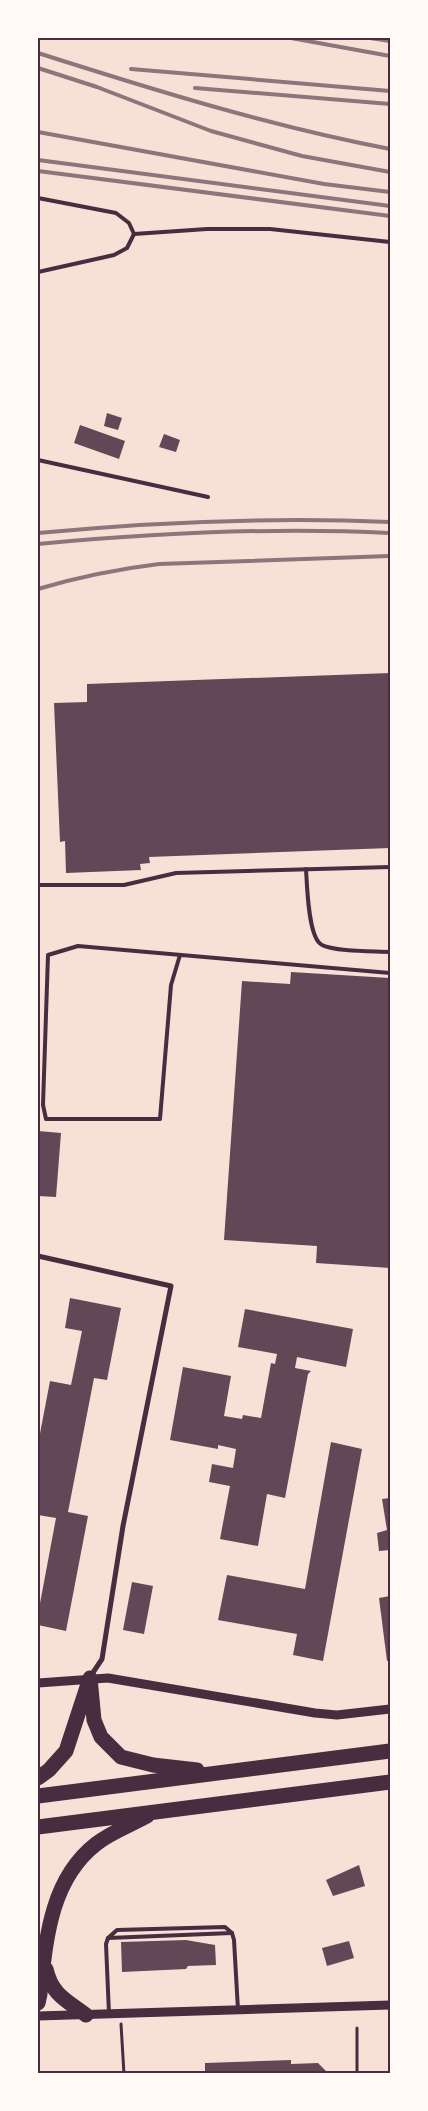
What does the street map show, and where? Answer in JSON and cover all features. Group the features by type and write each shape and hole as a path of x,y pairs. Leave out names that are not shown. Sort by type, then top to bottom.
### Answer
{"highway":[{"path":"90,1678 94,1720 101,1738 121,1756 153,1765 222,1773"},
{"path":"38,1778 66,1750 90,1678"},
{"path":"38,1796 390,1751"},
{"path":"38,1827 390,1782"},
{"path":"38,2003 50,1922 61,1887 79,1858 98,1842 155,1812"},
{"path":"44,1960 49,1982 56,1993 86,2015"}],"street":[{"path":"38,1256 171,1286 123,1526 102,1659 90,1678"},
{"path":"38,1683 90,1678 126,1680 315,1714 338,1715 390,1709"},
{"path":"38,2016 390,2005"}],"lane":[{"path":"38,198 116,213 129,223 134,234"},
{"path":"134,234 207,229 270,229 390,242"},
{"path":"38,272 114,255 126,248 134,234"},
{"path":"38,460 208,497"},
{"path":"38,885 124,885 176,873 390,867"},
{"path":"306,868 313,935 320,945 332,948 390,952"},
{"path":"180,955 171,985 160,1119 46,1119 43,1105 48,955 78,946 390,973"},
{"path":"109,2014 106,1944 108,1938 116,1930 225,1927 232,1933 234,1940 238,2010"},
{"path":"108,1938 232,1933"}],"path":[{"path":"121,2014 124,2074"},
{"path":"357,2028 357,2074"}],"building":[{"path":"107,413 122,418 118,430 104,426"},
{"path":"80,425 125,441 119,459 74,443"},
{"path":"164,434 180,440 176,452 159,447"},
{"path":"390,673 390,848 149,857 150,863 140,864 141,870 66,873 65,841 60,842 54,703 87,702 87,684"},
{"path":"291,972 390,978 390,1268 316,1263 317,1246 224,1240 242,981 290,984"},
{"path":"38,1131 61,1133 56,1197 38,1196"},
{"path":"70,1298 121,1308 107,1380 94,1378 68,1512 88,1516 66,1631 38,1625 38,1614 56,1518 38,1515 38,1444 50,1381 71,1385 82,1331 65,1328"},
{"path":"245,1309 353,1329 346,1367 297,1357 295,1368 311,1371 308,1374 285,1498 267,1494 258,1546 220,1539 230,1486 209,1482 212,1464 233,1468 236,1449 218,1445 218,1449 170,1440 183,1367 231,1376 224,1416 242,1419 243,1415 261,1418 271,1363 275,1364 277,1354 238,1347"},
{"path":"331,1442 362,1449 323,1661 293,1655 297,1634 218,1620 227,1575 305,1589"},
{"path":"390,1498 390,1550 379,1551 377,1533 387,1530 382,1499"},
{"path":"132,1582 153,1586 144,1634 123,1630"},
{"path":"390,1596 390,1660 387,1661 379,1598"},
{"path":"359,1865 365,1886 333,1896 326,1880"},
{"path":"186,1940 215,1945 216,1965 188,1966 186,1969 122,1972 121,1942"},
{"path":"349,1941 354,1958 327,1966 322,1948"},
{"path":"291,2060 291,2064 318,2063 329,2074 205,2074 205,2063"}],"railway":[{"path":"291,38 390,56"},
{"path":"370,38 390,41"},
{"path":"38,53 169,94 256,118 301,130 390,149"},
{"path":"38,68 97,87 211,131 302,156 390,172"},
{"path":"131,69 390,91"},
{"path":"195,88 390,104"},
{"path":"38,132 324,184 390,192"},
{"path":"38,160 390,206"},
{"path":"38,171 390,216"},
{"path":"38,533 126,526 258,520 390,522"},
{"path":"38,544 214,532 346,531 390,533"},
{"path":"38,589 98,574 159,564 390,556"}]}
